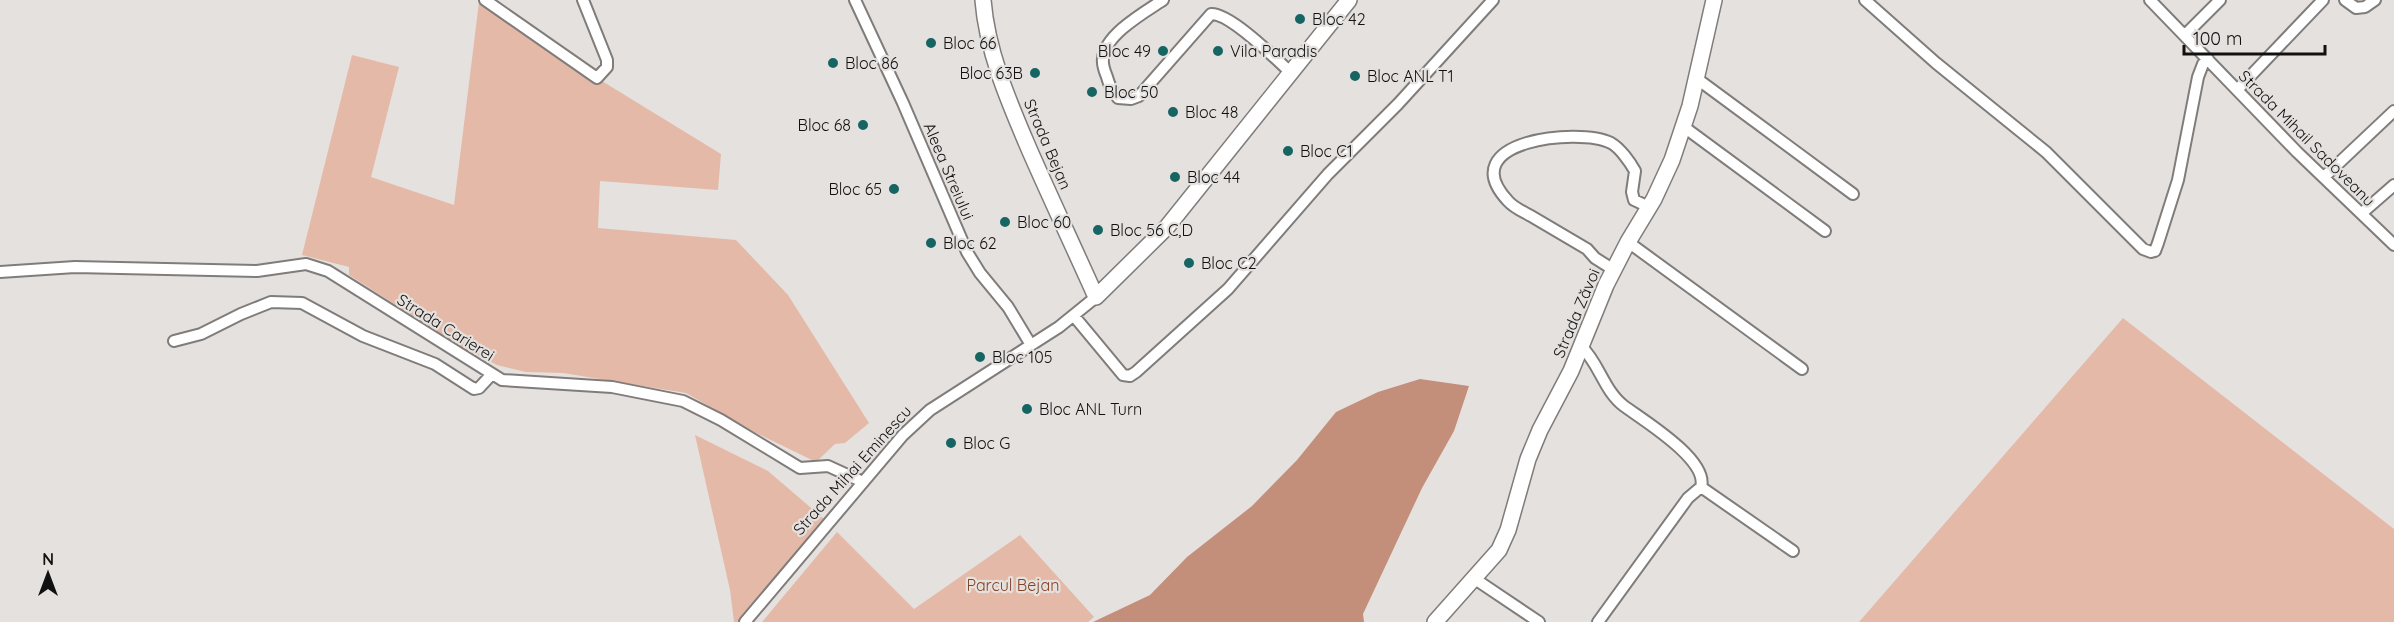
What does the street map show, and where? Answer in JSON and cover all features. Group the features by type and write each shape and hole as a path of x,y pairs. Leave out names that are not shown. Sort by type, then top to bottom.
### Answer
{"street":[{"path":"485,0 597,78 607,66 607,60 583,0"},
{"name":"Aleea Streiului","path":"855,0 894,83 967,252 980,273 1008,307 1031,345"},
{"name":"Strada Bejan","path":"983,0 988,38 1015,115 1096,297"},
{"path":"1162,0 1130,22 1106,48 1103,58 1104,70 1112,92 1118,98 1131,99 1139,96 1211,15 1216,14 1257,40 1290,72"},
{"name":"Strada Mihai Eminescu","path":"745,622 903,435 930,410 1074,316 1167,227 1348,0"},
{"name":"Strada Zăvoi","path":"1435,622 1499,550 1508,530 1528,459 1614,270 1672,160 1684,127 1714,0"},
{"path":"1865,0 1936,63 2046,152 2144,249 2151,252 2155,250 2158,243 2178,180 2198,77 2203,64 2208,59"},
{"name":"Strada Mihail Sadoveanu","path":"2150,0 2237,90 2394,245"},
{"path":"2185,34 2220,0"},
{"path":"2237,90 2323,0"},
{"path":"2345,0 2356,8 2365,8 2375,0"},
{"path":"1074,316 1123,375 1130,376 1136,372 1228,289 1328,174 1398,104 1486,2"},
{"path":"1696,78 1853,194"},
{"path":"2324,177 2394,111"},
{"path":"1684,127 1825,231"},
{"path":"1614,270 1594,258 1587,249 1510,203 1496,178 1497,161 1508,149 1538,141 1577,138 1608,142 1635,171 1633,198 1649,207"},
{"path":"2362,213 2394,185"},
{"path":"1628,242 1802,369"},
{"name":"Strada Carierei","path":"0,272 75,267 257,271 306,264 328,271 502,380 612,387 682,401 721,420 800,468 828,466 863,482"},
{"path":"174,341 201,334 271,302 302,303 363,336 435,364 474,389 479,388 492,374"},
{"path":"1581,346 1587,352 1607,388 1621,404 1684,450 1702,477 1701,487 1688,498 1598,622"},
{"path":"1701,487 1793,551"},
{"path":"1475,579 1539,622"}],"green space":[{"path":"479,2 721,154 718,190 600,181 598,228 736,240 788,295 869,423 845,443 835,444 816,462 752,431 686,393 563,373 526,372 497,365 462,347 349,275 349,267 302,255 352,55 399,67 371,177 454,205"},
{"path":"2123,318 2394,529 2394,622 1859,622"},
{"path":"695,435 768,471 824,519 739,622 734,622 730,590"},
{"name":"Parcul Bejan","path":"837,532 914,609 1020,535 1094,617 1088,622 762,622"}],"shaded area":[{"path":"1420,379 1469,386 1454,431 1422,488 1363,614 1364,622 1093,622 1150,595 1187,557 1252,506 1297,460 1336,412 1378,392"}],"place":[{"name":"Bloc 42","path":"1300,19"},
{"name":"Bloc 66","path":"931,43"},
{"name":"Bloc 49","path":"1163,51"},
{"name":"Vila Paradis","path":"1218,51"},
{"name":"Bloc 86","path":"833,63"},
{"name":"Bloc 63B","path":"1035,73"},
{"name":"Bloc ANL T1","path":"1355,76"},
{"name":"Bloc 50","path":"1092,92"},
{"name":"Bloc 48","path":"1173,112"},
{"name":"Bloc 68","path":"863,125"},
{"name":"Bloc C1","path":"1288,151"},
{"name":"Bloc 44","path":"1175,177"},
{"name":"Bloc 65","path":"894,189"},
{"name":"Bloc 60","path":"1005,222"},
{"name":"Bloc 56 C,D","path":"1098,230"},
{"name":"Bloc 62","path":"931,243"},
{"name":"Bloc C2","path":"1189,263"},
{"name":"Bloc 105","path":"980,357"},
{"name":"Bloc ANL Turn","path":"1027,409"},
{"name":"Bloc G","path":"951,443"}]}
